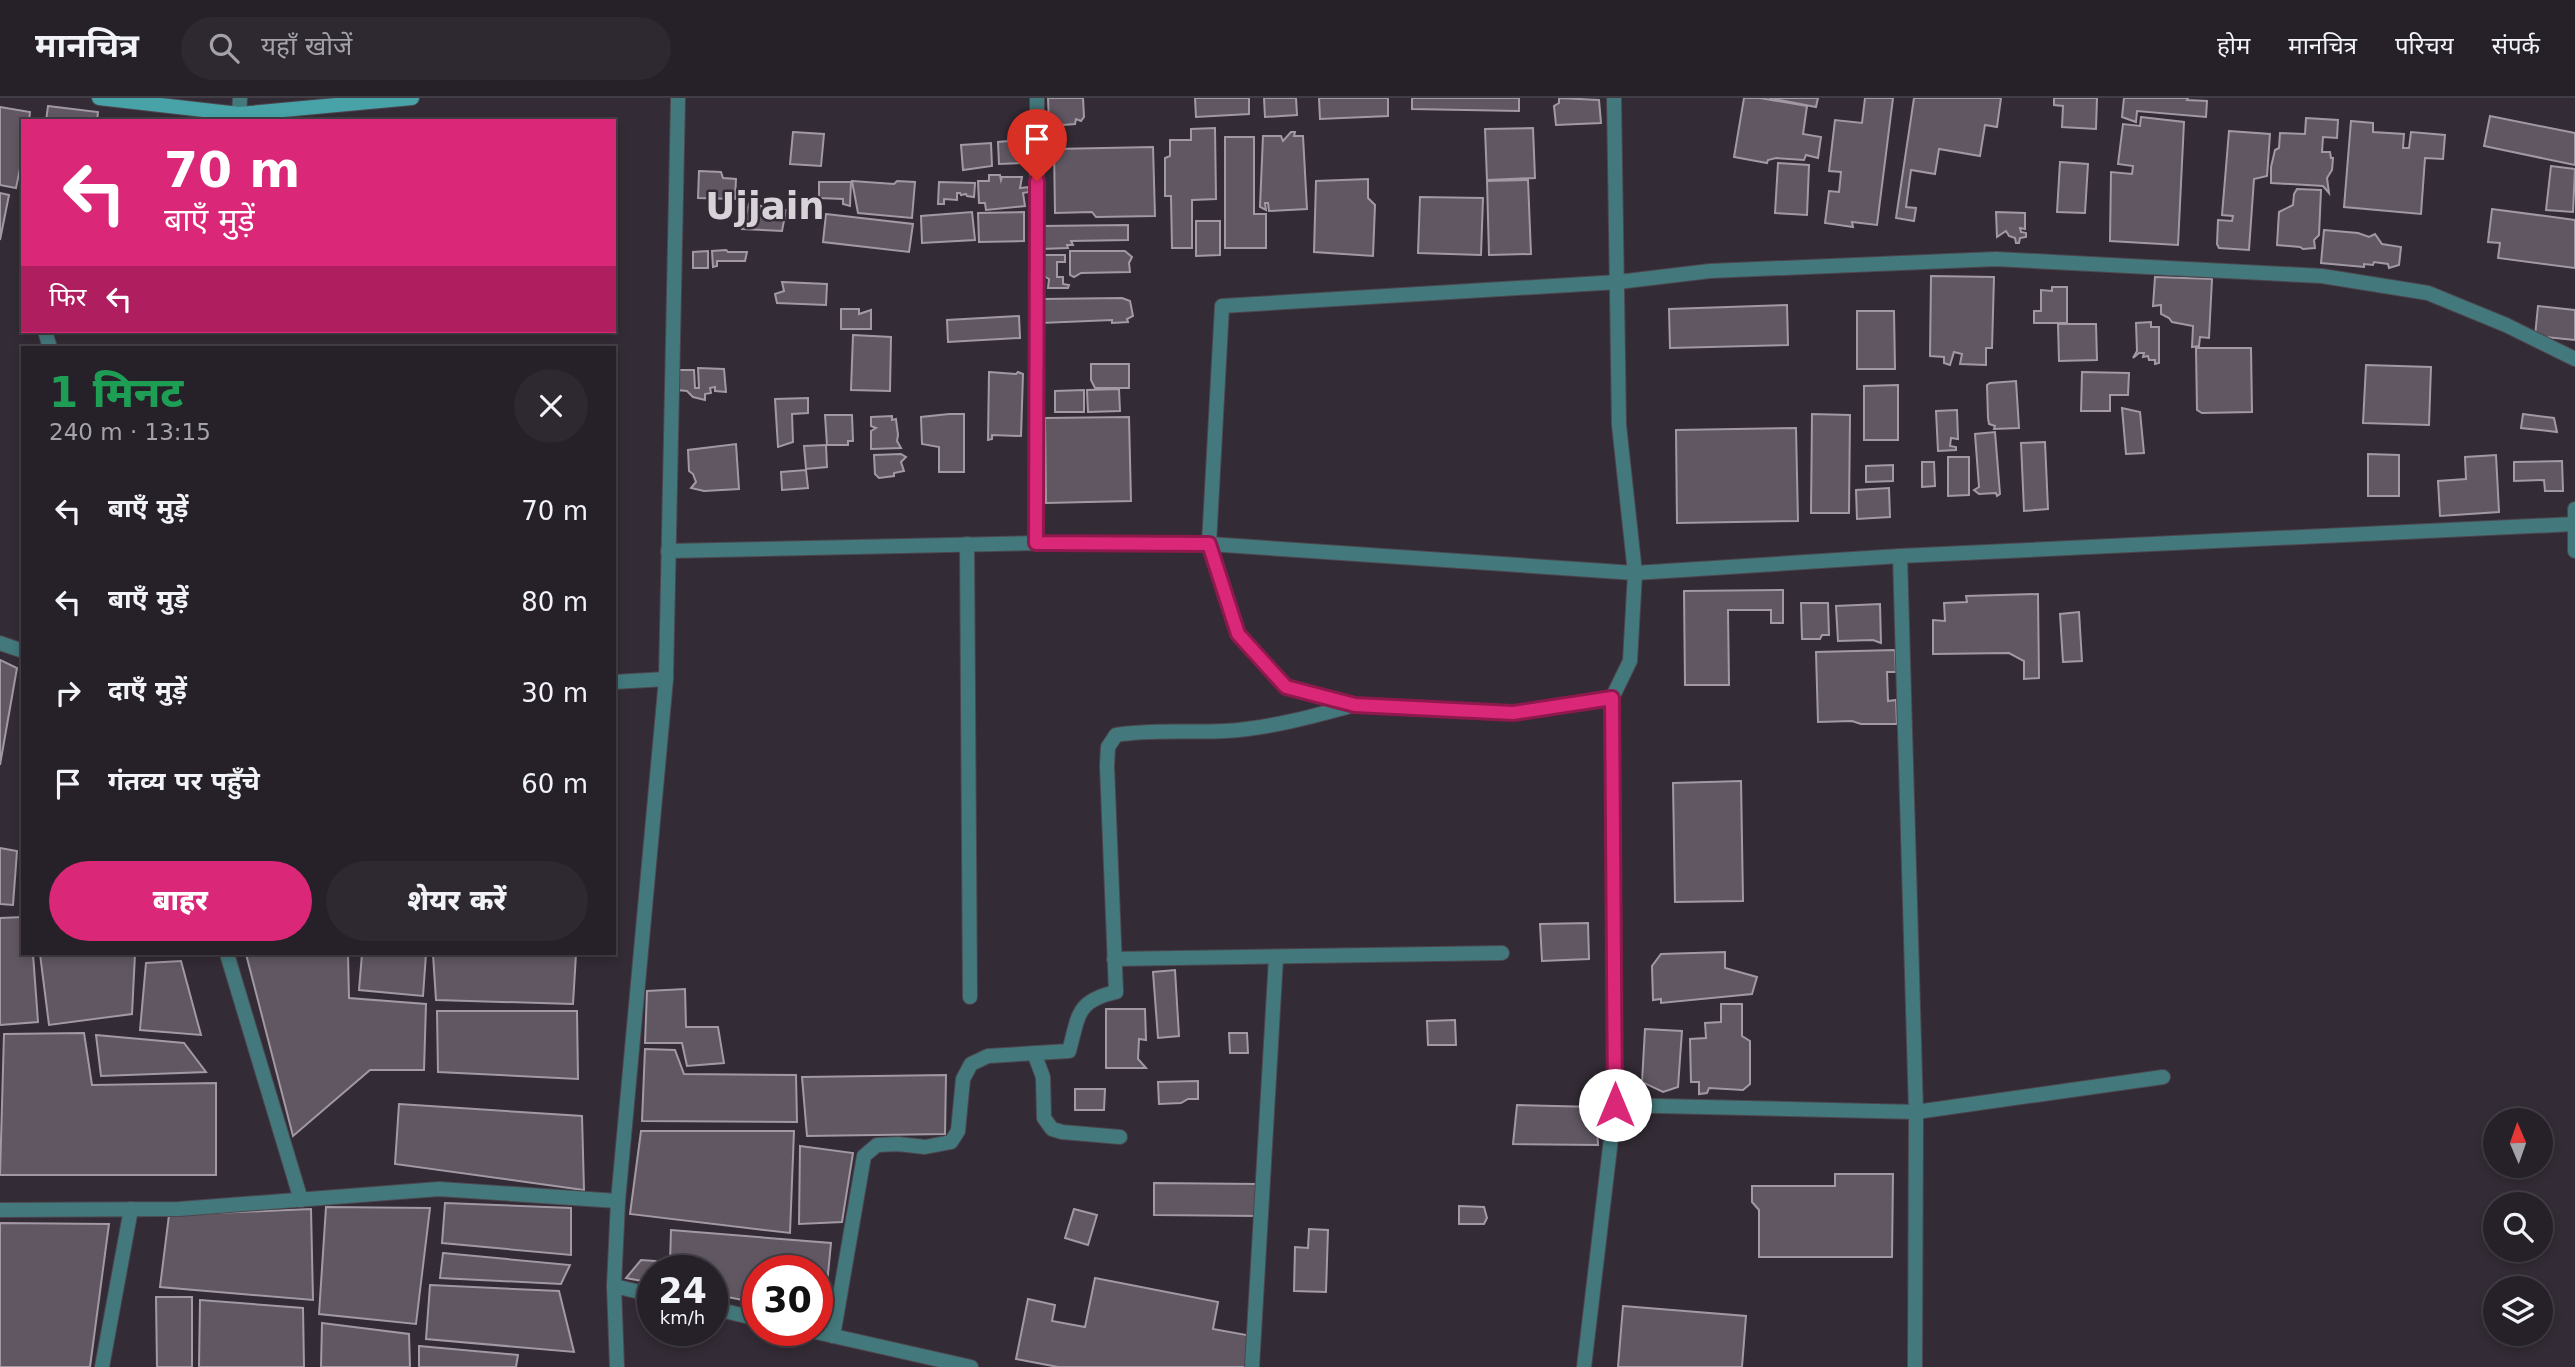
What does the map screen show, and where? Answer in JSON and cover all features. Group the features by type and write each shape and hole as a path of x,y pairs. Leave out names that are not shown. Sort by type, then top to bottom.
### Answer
{"main road":[{"path":"99,98 239,114 412,98"}],"street":[{"path":"239,114 240,98"},
{"path":"617,1367 614,1286 618,1201 666,679 678,98"},
{"path":"1036,543 1037,98"},
{"path":"1584,1367 1615,1105 1612,698 1630,661 1635,573 1619,425 1614,98"},
{"path":"1612,698 1513,713 1355,705 1286,687 1238,634 1209,544 1222,306 1618,282 1710,271 1996,259 2322,276 2428,293 2506,324 2575,359"},
{"path":"2575,509 2575,551"},
{"path":"668,551 1036,543 1209,544 1635,573 1900,556 2574,524"},
{"path":"967,544 970,997"},
{"path":"1900,556 1916,1111 1915,1367"},
{"path":"0,643 21,650"},
{"path":"616,682 666,679"},
{"path":"971,1367 833,1336 864,1156 877,1145 925,1147 951,1142 958,1131 963,1079 971,1064 988,1056 1069,1051 1082,1008 1095,997 1116,992 1107,766 1108,747 1116,735 1138,732 1228,731 1289,724 1355,705"},
{"path":"1114,959 1502,953"},
{"path":"227,955 301,1200"},
{"path":"1252,1367 1276,958"},
{"path":"1034,1053 1043,1077 1044,1118 1052,1129 1120,1136"},
{"path":"1615,1105 1916,1111 2163,1077"},
{"path":"0,1210 179,1209 439,1189 618,1201"},
{"path":"102,1367 131,1209"},
{"path":"614,1286 637,1291"}],"building":[{"path":"1048,98 1083,98 1084,117 1081,121 1076,119 1075,124 1049,122"},
{"path":"1195,98 1249,98 1249,114 1196,117"},
{"path":"1264,98 1296,98 1297,115 1265,117"},
{"path":"1319,98 1388,98 1388,116 1320,119"},
{"path":"1412,98 1519,98 1519,111 1412,109"},
{"path":"1559,98 1599,100 1601,123 1556,125 1554,106 1559,103"},
{"path":"1744,98 1807,106 1803,134 1821,137 1818,158 1806,155 1804,160 1776,158 1768,160 1767,163 1734,157"},
{"path":"1769,98 1818,98 1816,107"},
{"path":"1865,98 1893,98 1877,225 1852,222 1853,227 1825,223 1829,191 1839,192 1841,172 1829,171 1835,120 1862,123"},
{"path":"1914,98 2001,98 1997,127 1985,125 1980,156 1939,149 1935,174 1911,170 1906,207 1916,208 1914,221 1896,218"},
{"path":"2054,98 2097,98 2096,129 2062,127 2063,106 2054,105"},
{"path":"2124,98 2188,98 2187,100 2207,101 2206,117 2137,111 2136,122 2122,117"},
{"path":"48,106 98,112 97,119 46,119"},
{"path":"0,107 30,112 29,119 21,119 21,164 16,188 0,185"},
{"path":"2490,116 2575,133 2575,165 2484,146"},
{"path":"2141,117 2184,122 2178,245 2110,241 2111,172 2132,174 2133,166 2118,164 2123,124 2140,126"},
{"path":"2306,118 2338,120 2337,138 2323,137 2322,152 2330,152 2333,158 2332,170 2327,178 2329,193 2323,186 2271,183 2271,167 2275,150 2279,148 2280,133 2305,134"},
{"path":"2351,121 2373,123 2373,132 2404,134 2403,148 2409,148 2411,132 2445,135 2443,159 2425,158 2421,214 2344,207"},
{"path":"1215,128 1216,199 1192,200 1192,248 1172,248 1171,196 1165,196 1165,158 1170,156 1170,140 1191,140 1191,129"},
{"path":"1533,128 1535,178 1487,180 1485,129"},
{"path":"2229,131 2270,134 2267,176 2254,179 2249,250 2219,248 2217,244 2218,220 2232,221 2233,216 2222,215"},
{"path":"793,132 824,134 821,166 790,164"},
{"path":"1291,132 1295,132 1294,136 1303,136 1307,209 1269,211 1268,203 1265,203 1266,210 1260,207 1263,136 1281,136 1283,141"},
{"path":"1225,137 1254,137 1254,214 1266,214 1266,248 1225,248"},
{"path":"1020,140 1021,163 999,164 998,142"},
{"path":"991,143 992,166 963,170 961,145"},
{"path":"1153,147 1155,216 1096,217 1092,212 1055,213 1054,149"},
{"path":"2060,162 2088,164 2085,213 2057,212"},
{"path":"1778,163 1809,165 1807,215 1775,213"},
{"path":"2551,166 2575,169 2573,212 2546,210"},
{"path":"699,171 721,172 723,178 736,179 735,199 698,198"},
{"path":"989,175 1000,175 1001,180 1002,177 1022,177 1020,188 1028,187 1029,192 1023,193 1025,206 986,210 985,203 979,203 978,181 989,181"},
{"path":"1368,179 1368,198 1375,205 1373,256 1314,252 1316,181"},
{"path":"1528,180 1531,254 1489,255 1487,181"},
{"path":"852,181 894,184 897,181 915,182 912,218 858,213"},
{"path":"819,182 851,182 850,206 843,204 843,199 819,198"},
{"path":"939,182 975,183 974,197 957,193 957,200 944,199 944,204 938,204"},
{"path":"2297,189 2321,190 2319,235 2314,240 2315,248 2277,245 2279,212 2293,205"},
{"path":"0,193 9,195 0,240"},
{"path":"1420,197 1483,198 1481,255 1418,253"},
{"path":"749,204 786,210 782,231 742,229"},
{"path":"2492,209 2575,220 2575,268 2498,258 2500,243 2488,242"},
{"path":"972,212 975,240 922,243 921,216"},
{"path":"1024,212 1024,241 979,242 978,213"},
{"path":"1996,212 2025,213 2025,229 2020,228 2021,232 2026,233 2026,237 2020,238 2019,243 2016,243 2015,238 2009,236 2006,231 1997,237"},
{"path":"826,214 913,224 909,252 823,242"},
{"path":"1196,221 1220,221 1220,255 1196,256"},
{"path":"1128,225 1128,240 1071,241 1073,245 1067,245 1068,248 1041,249 1040,226"},
{"path":"2324,230 2358,233 2369,237 2375,234 2382,244 2401,247 2399,265 2389,268 2388,264 2374,262 2373,265 2364,264 2364,267 2321,263"},
{"path":"708,251 708,268 693,268 693,252"},
{"path":"712,251 747,252 745,261 717,261 717,266 713,267"},
{"path":"1070,251 1125,251 1132,257 1129,263 1130,272 1081,273 1074,277 1070,275"},
{"path":"1042,255 1065,255 1065,262 1057,262 1057,277 1063,277 1063,284 1069,285 1068,288 1048,288 1049,279 1042,275"},
{"path":"1931,276 1994,277 1992,348 1986,348 1986,365 1960,364 1962,354 1954,352 1950,365 1944,363 1944,357 1930,356"},
{"path":"2155,277 2212,279 2209,338 2200,337 2199,346 2192,347 2193,326 2172,322 2161,314 2161,305 2153,306"},
{"path":"782,282 827,284 826,305 777,303 775,294 784,291"},
{"path":"2052,287 2067,287 2067,323 2034,323 2034,311 2041,311 2041,290 2052,291"},
{"path":"1122,298 1130,301 1133,316 1127,319 1128,322 1112,323 1112,320 1041,323 1041,299"},
{"path":"1787,305 1788,345 1670,348 1669,309"},
{"path":"2538,306 2575,310 2575,340 2535,336"},
{"path":"841,309 859,309 859,314 871,310 871,329 841,329"},
{"path":"1857,311 1894,311 1895,369 1857,369"},
{"path":"1019,316 1020,338 948,342 947,320"},
{"path":"2151,322 2151,327 2159,327 2159,363 2155,364 2155,360 2149,360 2148,356 2143,357 2144,353 2133,358 2137,351 2136,323"},
{"path":"2058,324 2096,324 2097,360 2059,361"},
{"path":"853,335 891,337 890,391 851,390"},
{"path":"2196,348 2251,348 2252,412 2202,413 2197,410"},
{"path":"1091,364 1129,364 1129,388 1095,388 1091,380"},
{"path":"2366,365 2431,367 2429,425 2363,423"},
{"path":"698,368 724,369 726,392 715,391 715,387 710,388 711,393 705,394 705,400 693,397 687,391 677,390 678,370 694,370 695,388 699,388"},
{"path":"989,372 1023,374 1021,436 992,435 992,439 988,440"},
{"path":"2082,372 2129,373 2128,395 2110,395 2110,411 2081,411"},
{"path":"2016,381 2019,428 1994,429 1995,426 1989,424 1988,418 1987,385"},
{"path":"1898,385 1898,440 1864,440 1864,386"},
{"path":"1119,389 1120,411 1088,412 1087,390"},
{"path":"1084,390 1084,412 1055,412 1055,391"},
{"path":"808,398 808,413 792,414 793,442 778,447 775,399"},
{"path":"2122,408 2140,412 2144,453 2126,454"},
{"path":"1957,410 1958,439 1951,438 1950,446 1956,447 1956,450 1938,451 1936,411"},
{"path":"964,414 964,472 939,472 939,447 922,444 921,417"},
{"path":"1812,414 1850,415 1849,513 1811,513"},
{"path":"2523,414 2554,418 2557,432 2521,428"},
{"path":"825,415 852,415 853,441 848,441 848,445 827,445"},
{"path":"892,416 892,420 896,419 897,441 901,448 871,449 871,431 876,428 871,426 871,417"},
{"path":"1129,417 1131,501 1046,503 1045,418"},
{"path":"1796,428 1798,521 1677,523 1676,430"},
{"path":"1995,432 2000,494 1979,494 1974,490 1979,487 1975,434"},
{"path":"2045,442 2048,509 2024,511 2021,443"},
{"path":"736,444 739,489 704,491 691,488 696,482 689,471 688,450"},
{"path":"826,445 827,467 806,469 804,446"},
{"path":"901,454 906,457 901,462 904,471 894,473 894,476 879,478 875,474 874,455"},
{"path":"2368,454 2399,455 2399,496 2368,496"},
{"path":"2496,455 2499,512 2440,516 2438,481 2466,479 2465,457"},
{"path":"1948,457 1969,457 1969,495 1948,496"},
{"path":"2562,461 2563,491 2545,491 2544,480 2514,481 2514,462"},
{"path":"1922,462 1934,462 1935,486 1922,487"},
{"path":"1893,465 1893,481 1866,482 1866,466"},
{"path":"806,470 808,488 782,490 781,472"},
{"path":"1889,488 1890,517 1857,519 1856,490"},
{"path":"1783,590 1783,623 1771,623 1771,610 1728,610 1729,685 1685,685 1684,591"},
{"path":"2038,594 2039,678 2024,679 2024,661 2009,653 1933,654 1933,620 1945,621 1944,603 1967,602 1966,596"},
{"path":"1801,603 1828,603 1829,635 1822,635 1820,639 1802,639"},
{"path":"1880,604 1881,643 1873,640 1838,641 1836,606"},
{"path":"2079,612 2082,661 2063,662 2060,614"},
{"path":"1895,650 1896,672 1887,672 1888,701 1896,700 1897,724 1818,722 1816,652"},
{"path":"0,660 17,668 0,765"},
{"path":"1741,781 1743,901 1675,902 1673,783"},
{"path":"0,848 17,851 13,905 0,904"},
{"path":"21,917 21,955 33,955 38,1022 0,1025 0,918"},
{"path":"1588,923 1589,959 1542,961 1540,924"},
{"path":"1725,952 1725,968 1757,977 1752,994 1661,1003 1661,999 1653,1000 1652,966 1661,954"},
{"path":"40,955 135,955 132,1014 49,1025"},
{"path":"246,955 348,955 349,998 426,1004 424,1070 370,1070 293,1136"},
{"path":"362,955 426,955 423,996 359,990"},
{"path":"433,955 576,955 573,1004 436,1000"},
{"path":"181,961 201,1035 140,1030 146,963"},
{"path":"1175,970 1179,1036 1158,1038 1153,972"},
{"path":"685,989 686,1027 718,1027 724,1063 687,1066 682,1043 645,1043 647,991"},
{"path":"1721,1004 1742,1004 1742,1036 1750,1041 1750,1084 1743,1090 1709,1088 1707,1093 1699,1094 1699,1082 1691,1082 1690,1039 1706,1038 1705,1023 1721,1022"},
{"path":"1106,1009 1145,1009 1146,1040 1139,1039 1138,1059 1146,1068 1106,1068"},
{"path":"437,1011 577,1011 578,1079 438,1072"},
{"path":"1455,1020 1456,1045 1428,1045 1427,1021"},
{"path":"1645,1029 1682,1031 1678,1087 1663,1092 1642,1082"},
{"path":"84,1033 92,1085 216,1083 216,1175 0,1175 4,1034"},
{"path":"1229,1033 1247,1033 1248,1053 1230,1053"},
{"path":"96,1035 184,1043 206,1072 101,1076"},
{"path":"645,1049 675,1050 684,1074 796,1075 797,1122 642,1121"},
{"path":"946,1075 945,1134 807,1136 802,1077"},
{"path":"1198,1081 1198,1099 1159,1104 1158,1082"},
{"path":"1075,1089 1105,1089 1104,1110 1075,1110"},
{"path":"399,1104 582,1116 584,1190 395,1164"},
{"path":"1517,1105 1596,1107 1598,1145 1513,1144"},
{"path":"641,1131 794,1131 790,1233 630,1214"},
{"path":"800,1146 853,1153 842,1222 799,1224"},
{"path":"1835,1174 1893,1174 1892,1257 1759,1257 1759,1210 1752,1202 1752,1186 1835,1186"},
{"path":"1154,1183 1259,1184 1258,1216 1154,1215"},
{"path":"445,1203 571,1208 571,1255 442,1243"},
{"path":"1459,1206 1484,1207 1487,1218 1484,1224 1459,1224"},
{"path":"326,1207 430,1208 416,1324 319,1314"},
{"path":"311,1209 313,1300 160,1287 169,1215"},
{"path":"1074,1209 1097,1215 1088,1245 1065,1238"},
{"path":"0,1223 109,1224 90,1367 0,1367"},
{"path":"1309,1229 1328,1230 1326,1292 1294,1291 1295,1247 1308,1248"},
{"path":"671,1230 831,1243 830,1255 742,1255 742,1300 728,1297 728,1255 670,1255"},
{"path":"443,1253 570,1265 561,1284 440,1278"},
{"path":"637,1265 637,1280 626,1278"},
{"path":"1095,1278 1218,1302 1213,1329 1252,1336 1247,1367 1058,1367 1016,1359 1028,1299 1055,1305 1052,1321 1085,1327"},
{"path":"430,1285 559,1291 574,1352 426,1339"},
{"path":"156,1297 192,1297 192,1367 157,1367"},
{"path":"200,1300 303,1308 304,1367 199,1367"},
{"path":"1623,1306 1746,1316 1742,1367 1618,1367"},
{"path":"322,1323 409,1334 410,1367 321,1367"},
{"path":"419,1346 518,1355 516,1367 419,1367"}],"district":[{"name":"Ujjain","path":"765,206"}],"route":[{"path":"1037,181 1036,543 1209,544 1238,634 1286,687 1355,705 1513,713 1612,698 1615,1105"}]}
